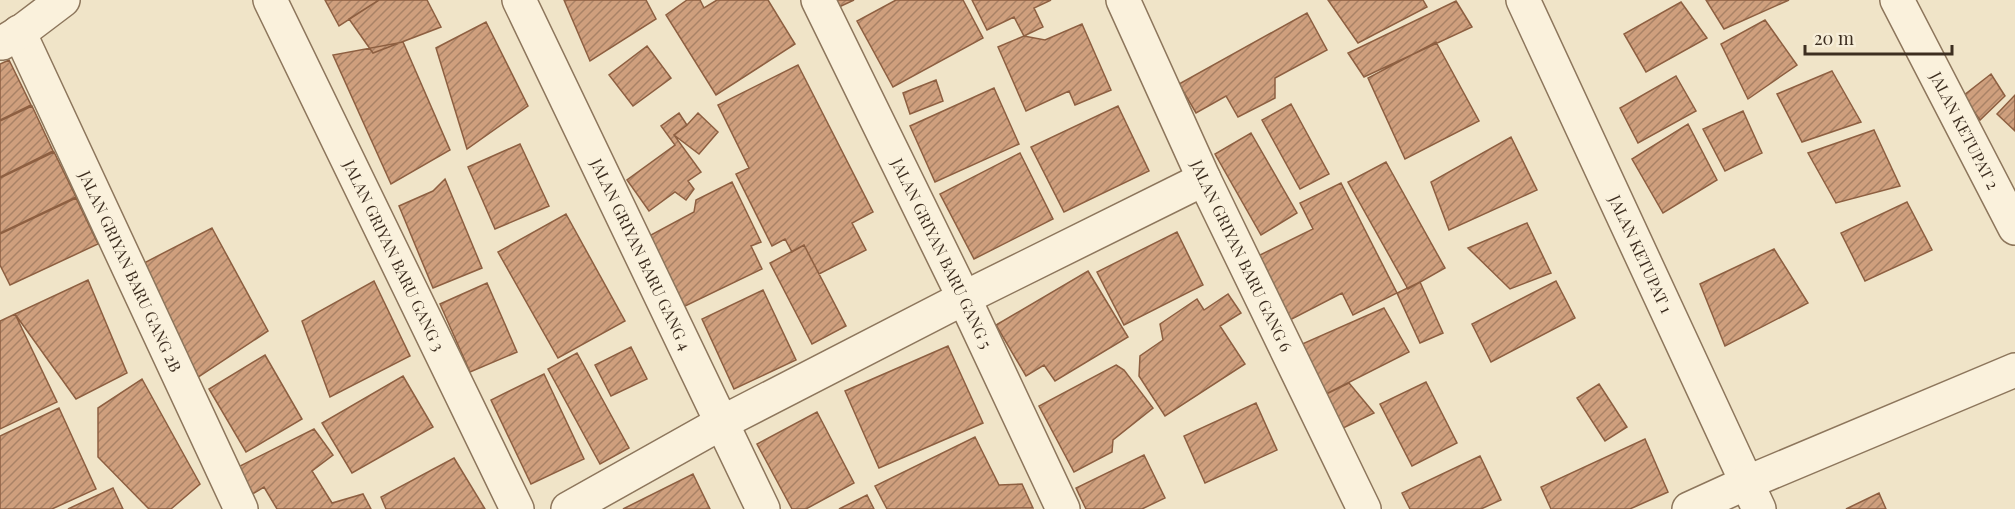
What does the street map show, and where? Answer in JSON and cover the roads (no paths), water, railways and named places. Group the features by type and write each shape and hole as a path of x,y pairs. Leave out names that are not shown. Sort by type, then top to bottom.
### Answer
{"street":[{"path":"10,38 63,0"},
{"name":"JALAN GRIYAN BARU GANG 3","path":"270,0 517,509"},
{"name":"JALAN GRIYAN BARU GANG 4","path":"519,0 763,509"},
{"name":"JALAN GRIYAN BARU GANG 5","path":"818,0 964,298 1063,509"},
{"name":"JALAN GRIYAN BARU GANG 6","path":"1123,0 1203,179 1364,509"},
{"name":"JALAN KETUPAT 1","path":"1523,0 1753,496"},
{"name":"JALAN KETUPAT 2","path":"1897,0 2015,228"},
{"name":"JALAN GRIYAN BARU GANG 2B","path":"10,38 242,509"},
{"path":"568,509 723,422 1203,179"},
{"path":"1689,509 1753,496 2015,370"}]}
